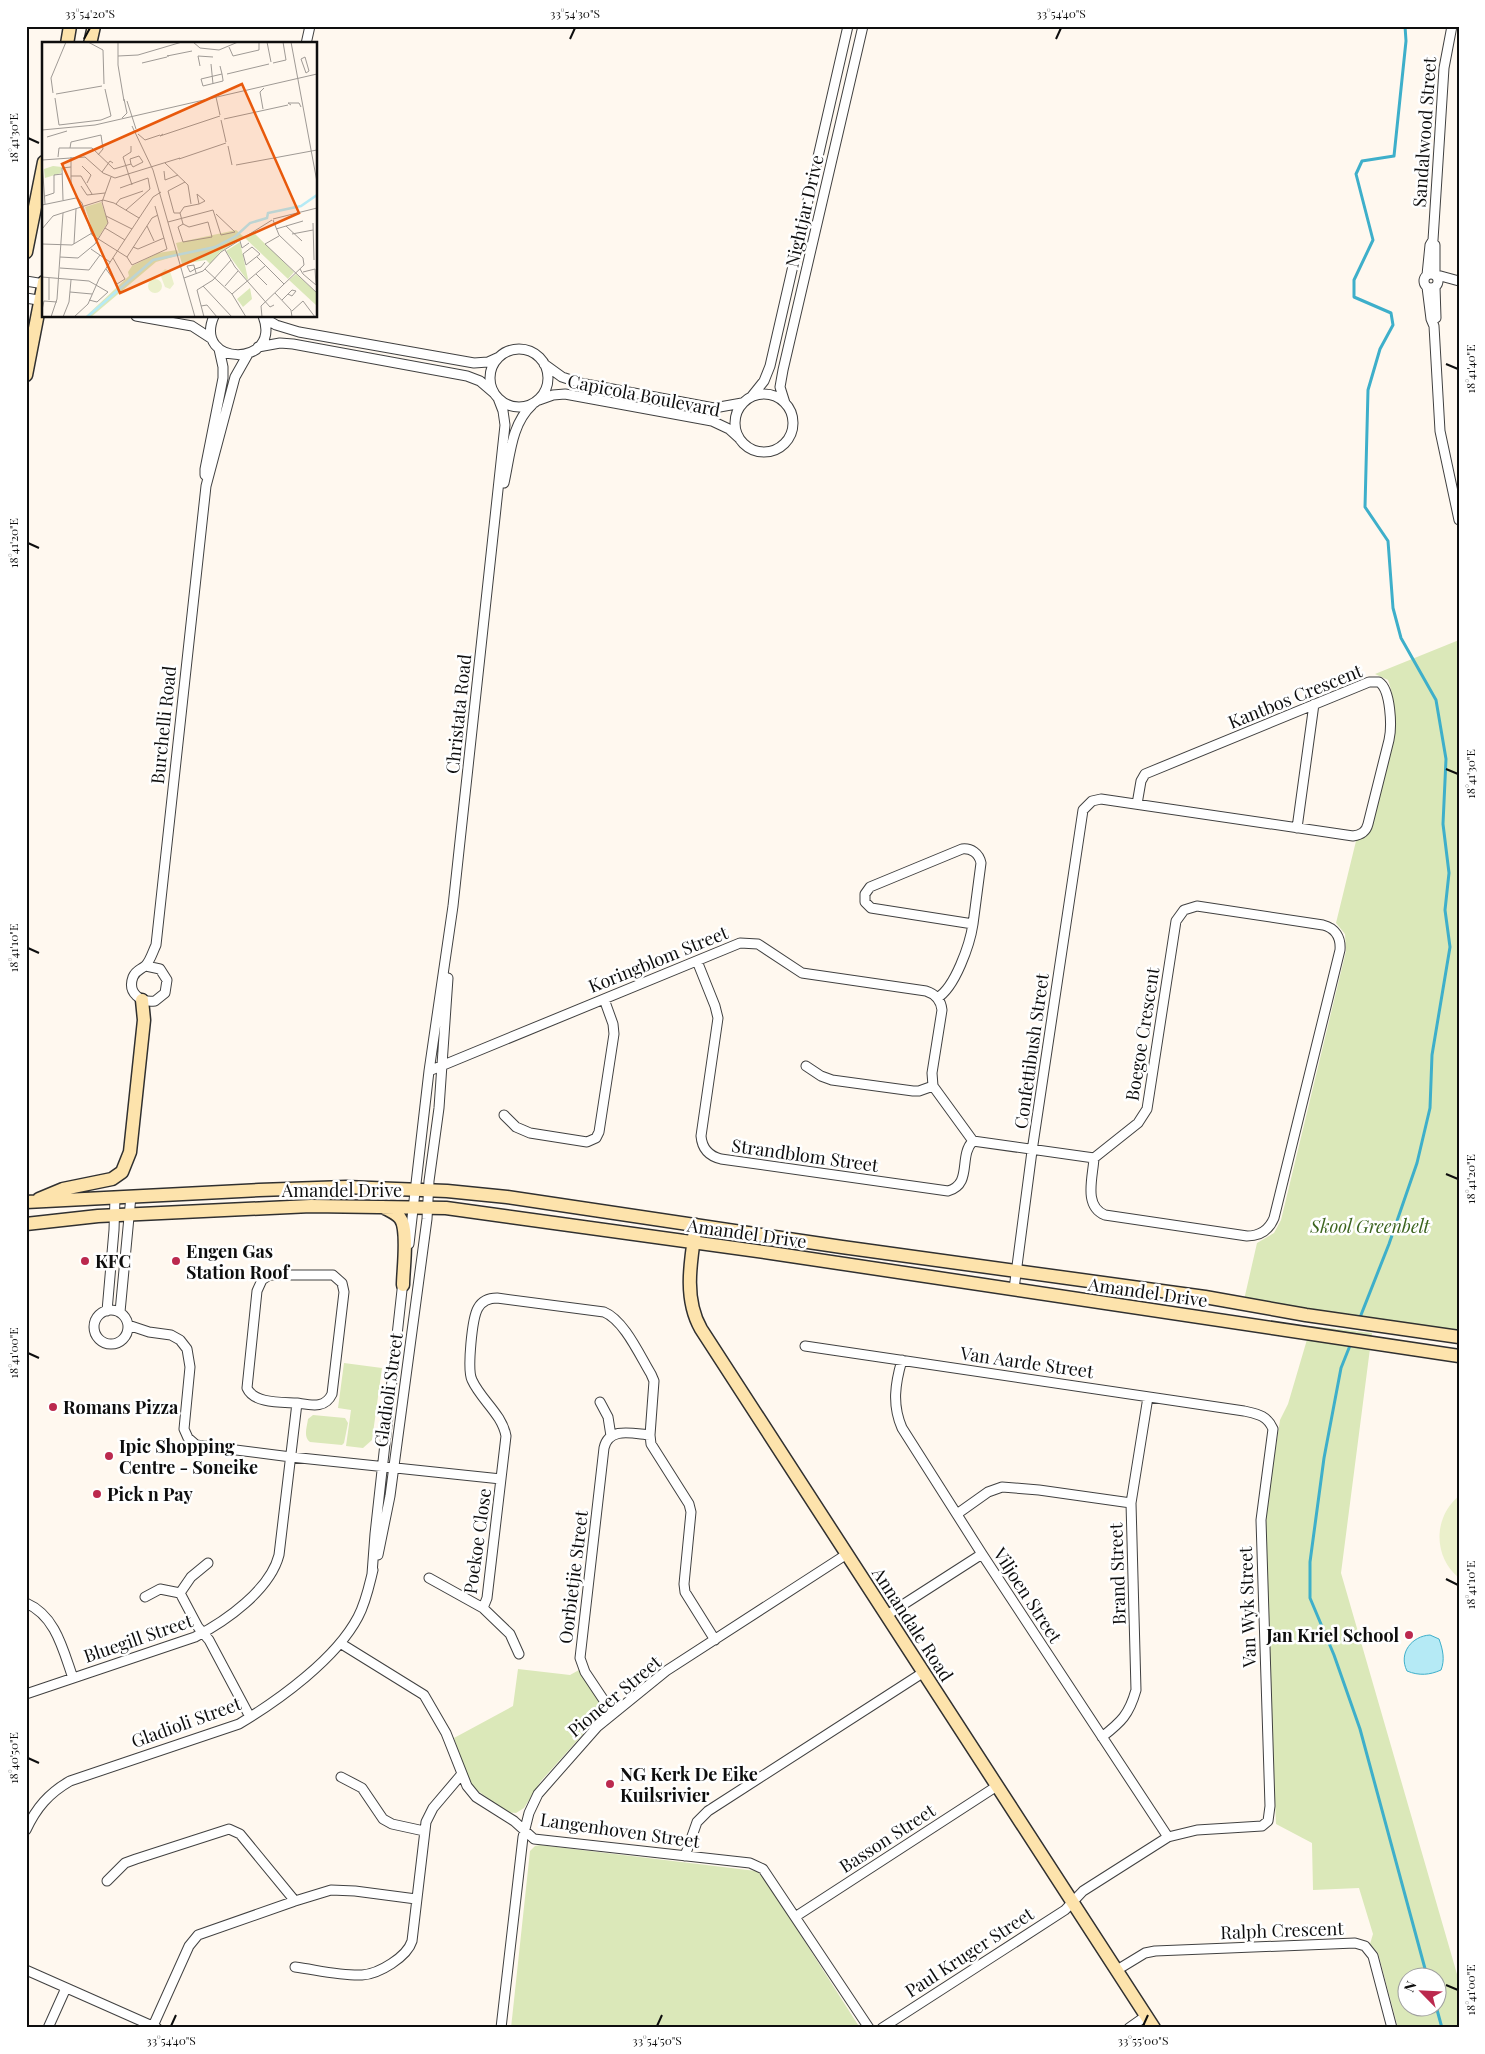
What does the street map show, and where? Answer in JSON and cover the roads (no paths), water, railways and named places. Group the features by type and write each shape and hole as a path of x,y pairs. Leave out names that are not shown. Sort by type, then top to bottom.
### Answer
{"street":[{"path":"67,42 70,26"},
{"path":"90,42 94,26"},
{"path":"306,42 310,26"},
{"name":"Nightjar Drive","path":"752,396 764,381 770,366 848,26"},
{"name":"Nightjar Drive","path":"785,403 780,387 783,370 863,26"},
{"name":"Sandalwood Street","path":"1433,275 1430,246 1433,240 1444,68 1452,26"},
{"path":"26,252 42,172"},
{"path":"1433,275 1439,281 1433,287 1431,319 1434,326 1440,431 1459,520"},
{"path":"1433,275 1459,281 1433,287 1424,281 1433,275"},
{"path":"26,281 42,283"},
{"path":"26,298 42,301 26,375"},
{"path":"147,318 192,326 212,339 219,349 230,355 248,354 258,347 266,330 263,318"},
{"path":"212,339 211,327 213,318"},
{"path":"258,347 280,343 293,344 467,376 480,381 496,396 514,407 536,402 546,389 548,383 544,364 535,354 523,350 510,351 488,362 472,363 299,332 276,325 265,318"},
{"name":"Burchelli Road","path":"206,486 205,469 223,378 223,367 219,349"},
{"name":"Burchelli Road","path":"142,1000 133,992 132,979 135,973 146,966 156,944 206,486 235,377 248,354"},
{"path":"496,396 490,374 499,357"},
{"name":"Capicola Boulevard","path":"544,364 562,377 580,382 714,408 742,403"},
{"name":"Capicola Boulevard","path":"536,402 553,395 566,394 712,420 729,429 740,439"},
{"path":"772,395 785,403 789,409 793,423 789,437 779,448 772,451 758,451 751,449 740,439 735,424 736,415 742,403 752,396 772,395"},
{"name":"Christata Road","path":"429,1071 453,906 505,425 496,396"},
{"name":"Christata Road","path":"495,525 516,430 524,413 536,402"},
{"name":"Kantbos Crescent","path":"1081,817 1086,807 1096,800 1137,804 1353,836 1364,831 1368,824 1390,736 1386,691 1379,682 1369,682 1145,774 1140,781 1137,804"},
{"path":"1298,828 1314,704"},
{"name":"Confettibush Street","path":"1014,1289 1032,1150 1081,817"},
{"path":"972,924 871,908 865,902 865,894 870,887 962,849 969,849 977,855 981,863 972,924 969,943 948,988 938,998 942,1010 932,1073 933,1086 973,1141 1094,1158"},
{"name":"Christata Road","path":"442,1065 453,906"},
{"name":"Boegoe Crescent","path":"1197,906 1323,925 1336,932 1340,945 1274,1218 1270,1226 1258,1235 1247,1236 1105,1215 1097,1211 1091,1199 1094,1158 1138,1123 1147,1109 1176,921 1184,910 1197,906"},
{"name":"Koringblom Street","path":"429,1071 740,943 752,942 764,947 802,973 926,991 938,998"},
{"path":"31,1202 52,1192 112,1179 126,1167 130,1152 144,1020 142,1000 155,1001 165,993 167,980 160,969 156,944"},
{"name":"Strandblom Street","path":"697,960 716,1006 718,1018 702,1136 704,1148 711,1155 721,1159 948,1191 956,1188 962,1181 969,1146 973,1141"},
{"path":"146,966 160,969"},
{"path":"504,1115 516,1127 530,1133 584,1142 596,1138 600,1132 614,1034 613,1024 604,999"},
{"path":"422,1190 439,1108 442,1065"},
{"path":"806,1066 821,1076 832,1080 913,1091 933,1086"},
{"path":"422,1190 429,1071"},
{"name":"Amandel Drive","path":"31,1202 308,1188 422,1190 507,1197 1205,1297 1335,1319 1459,1337"},
{"name":"Gladioli Street","path":"372,1574 403,1285 414,1207 422,1190"},
{"name":"Gladioli Street","path":"26,1830 32,1816 43,1802 70,1781 239,1724 264,1709 325,1659 352,1628 363,1608 383,1534 394,1466 428,1208 422,1190"},
{"path":"120,1312 131,1196"},
{"path":"107,1311 115,1198"},
{"name":"Amandel Drive","path":"26,1224 114,1216 304,1206 428,1208 527,1218 1459,1356"},
{"path":"381,1206 394,1213 402,1222 404,1236 403,1285"},
{"name":"Annandale Road","path":"696,1225 690,1286 691,1301 697,1322 1154,2028"},
{"path":"272,1275 333,1275 342,1283 344,1292 332,1394 328,1401 322,1405 297,1404 257,1398 251,1395 247,1388 259,1285 264,1277 272,1275"},
{"name":"Poekoe Close","path":"483,1608 487,1598 506,1442 501,1423 474,1384 469,1371 475,1315 484,1302 492,1298 599,1311 613,1317 653,1377 654,1390 650,1435"},
{"path":"107,1311 120,1312 127,1320 128,1325 126,1335 122,1340 113,1344 102,1342 94,1328 95,1322 102,1313 107,1311"},
{"path":"128,1325 149,1332 176,1337 187,1349 190,1367 184,1429 193,1443 199,1446 501,1479"},
{"path":"126,1335 149,1332"},
{"name":"Van Aarde Street","path":"805,1346 1244,1411"},
{"name":"Viljoen Street","path":"902,1360 895,1394 897,1417 902,1428 1168,1838"},
{"name":"Brand Street","path":"1102,1737 1123,1720 1129,1712 1136,1690 1131,1503 1148,1397"},
{"path":"600,1402 608,1417 611,1436 621,1433 650,1435 653,1448 691,1508 692,1516 684,1588 686,1596 715,1640"},
{"name":"Bluegill Street","path":"26,1694 185,1642 203,1633 254,1594 272,1574 279,1555 297,1404"},
{"name":"Van Wyk Street","path":"1244,1411 1263,1416 1273,1429 1261,1520 1270,1806 1268,1821"},
{"name":"Oorbietjie Street","path":"611,1436 606,1441 604,1448 580,1658 582,1667 613,1714"},
{"path":"957,1514 988,1492 1002,1487 1039,1490 1131,1503"},
{"name":"Pioneer Street","path":"501,2028 524,1830 533,1803 547,1782 592,1732 666,1671 847,1554"},
{"path":"886,1615 982,1554"},
{"path":"180,1593 191,1577 208,1563"},
{"name":"Poekoe Close","path":"429,1578 483,1608 510,1634 520,1654"},
{"path":"145,1597 160,1589 180,1593 250,1717"},
{"path":"26,1603 42,1612 57,1634 72,1678"},
{"name":"Langenhoven Street","path":"340,1643 424,1695 446,1733 461,1775 467,1786 476,1797 514,1820 534,1839 750,1863 759,1866 765,1872 869,2028"},
{"path":"684,1856 694,1828 708,1811 924,1672"},
{"path":"295,1967 362,1975 395,1961 407,1952 410,1945 424,1831 430,1811 461,1775"},
{"path":"341,1777 362,1788 383,1819 392,1824 424,1831"},
{"name":"Basson Street","path":"795,1917 997,1786"},
{"name":"Paul Kruger Street","path":"882,2028 1065,1910 1083,1891 1168,1838 1197,1830 1262,1826 1268,1821"},
{"path":"107,1881 120,1868 136,1859 229,1828 240,1834 295,1901"},
{"path":"26,1970 155,2027 188,1946 194,1938 207,1931 331,1890 416,1898"},
{"name":"Ralph Crescent","path":"1116,1970 1145,1953 1155,1951 1355,1943 1365,1946 1373,1956 1392,2028"},
{"path":"48,2028 66,1988"},
{"path":"1129,2028 1146,2016"}],"water":[{"path":"1430,1635 1439,1639 1443,1659 1441,1670 1424,1674 1407,1671 1404,1658 1408,1647 1412,1642 1423,1636"}],"waterway":[{"path":"1359,1320 1389,1244 1417,1163 1430,1108 1432,1055 1450,947 1445,910 1449,873 1443,824 1446,759 1436,700 1401,638 1393,608 1388,541 1365,507 1368,390 1380,349 1393,325 1391,313 1354,297 1354,280 1373,240 1356,174 1362,161 1394,156 1406,41 1405,26"},
{"path":"1351,1343 1341,1368 1324,1458 1310,1562 1310,1598 1334,1655 1360,1729 1424,1966"},
{"path":"1439,2016 1442,2028"}],"place":[{"name":"KFC","path":"85,1261"},
{"name":"Engen Gas Station Roof","path":"176,1261"},
{"name":"Romans Pizza","path":"53,1407"},
{"name":"Ipic Shopping Centre - Soneike","path":"109,1456"},
{"name":"Pick n Pay","path":"97,1494"},
{"name":"Jan Kriel School","path":"1409,1635"},
{"name":"NG Kerk De Eike Kuilsrivier","path":"610,1784"}],"park label":[{"name":"Skool Greenbelt","path":"1370,1226"}]}
